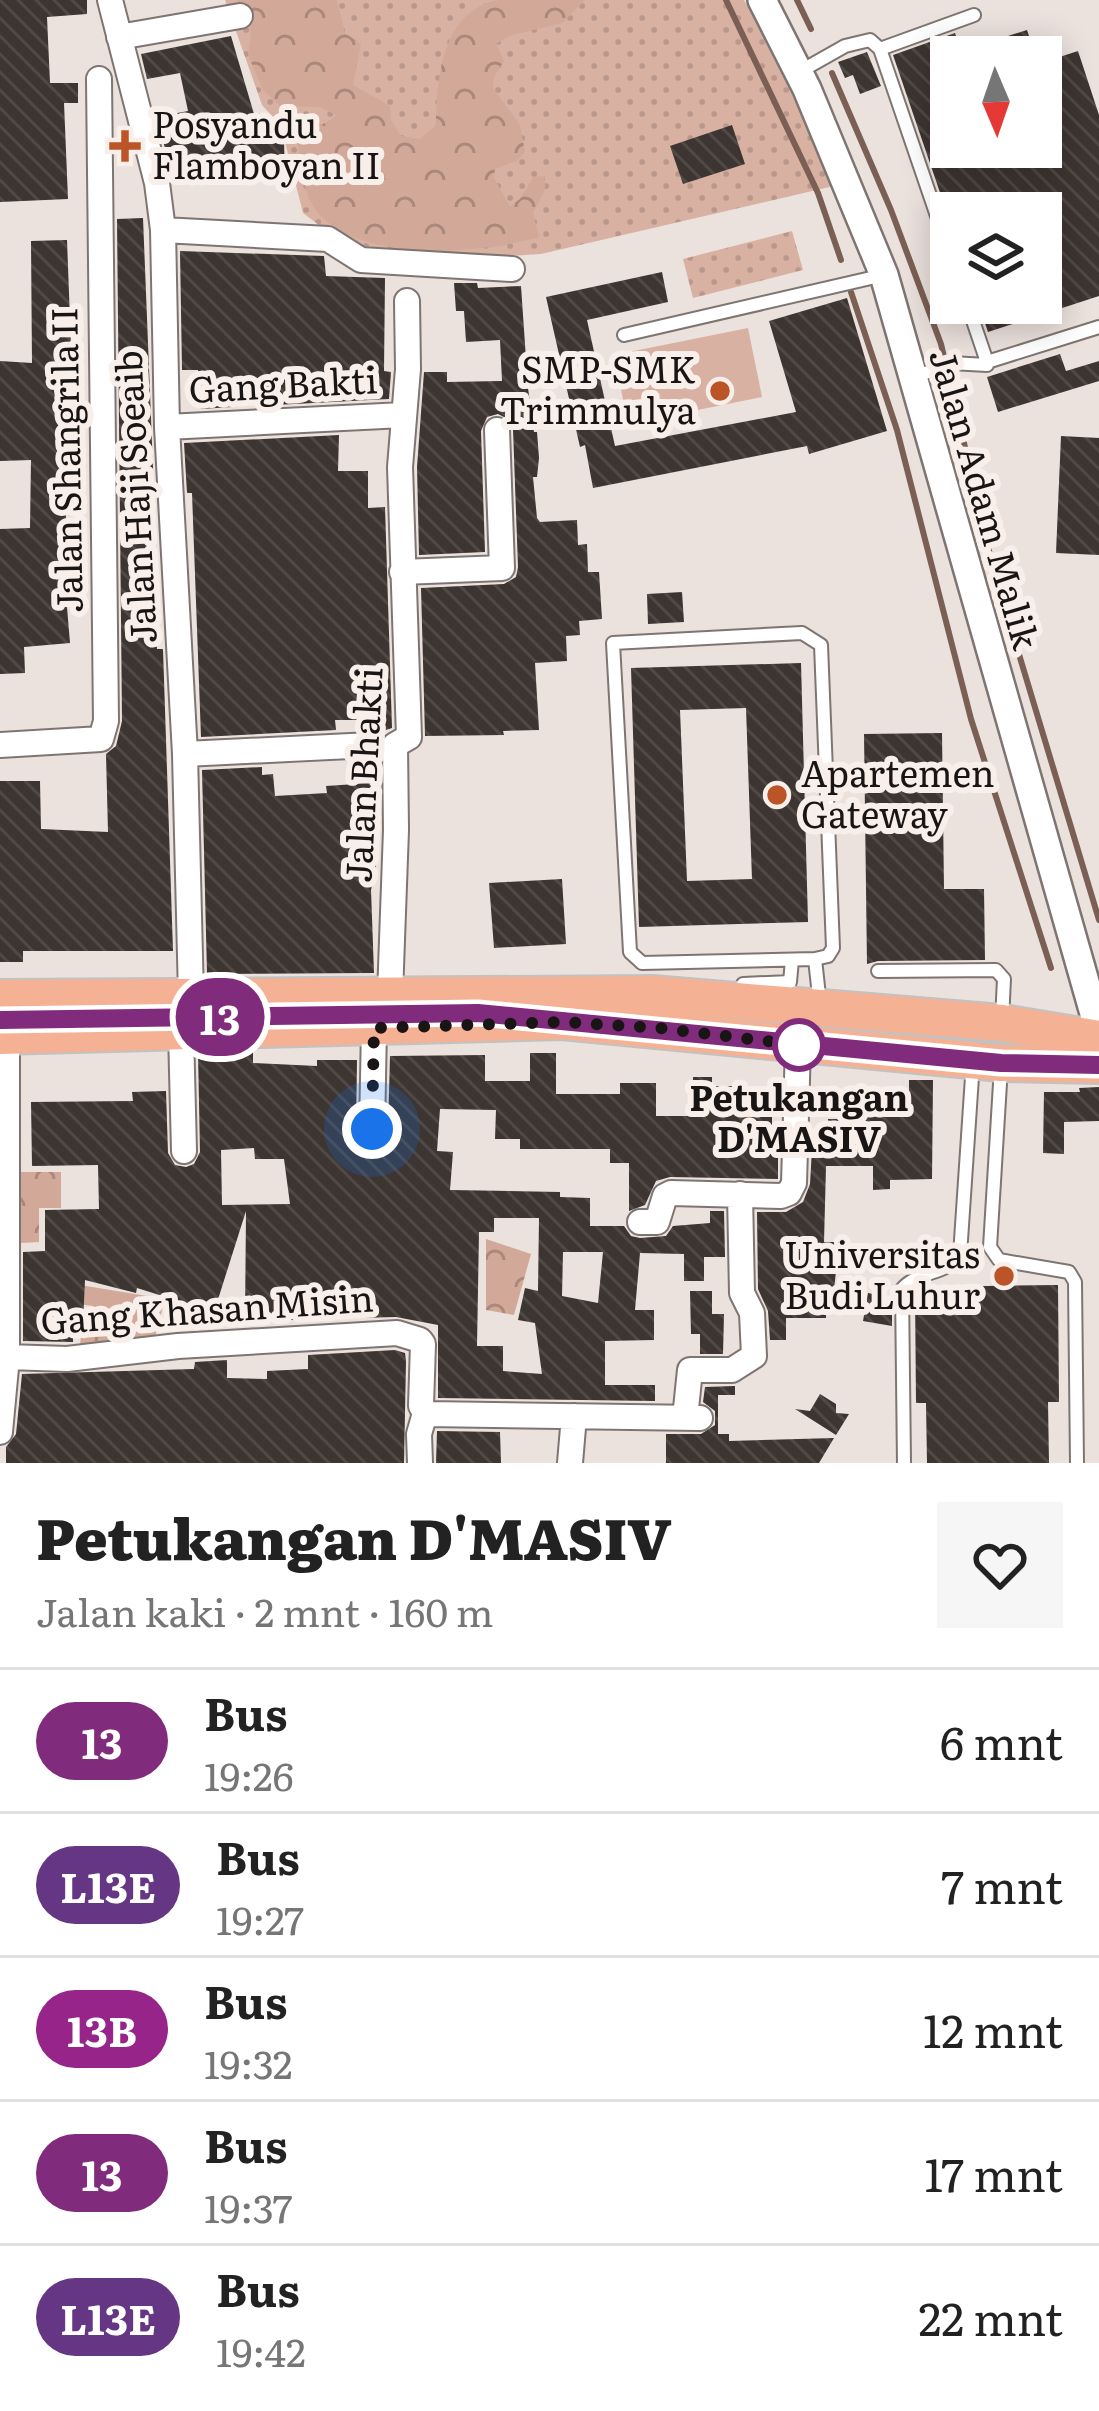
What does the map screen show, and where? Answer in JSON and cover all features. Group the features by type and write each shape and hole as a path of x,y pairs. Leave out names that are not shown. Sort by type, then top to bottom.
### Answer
{"main road":[{"path":"0,998 652,994 1099,1035"},
{"path":"2,1030 181,1032 562,1022 987,1061 1099,1065"},
{"path":"987,1061 1002,1023"}],"street":[{"name":"Jalan Haji Soeaib","path":"110,0 157,184 163,230 166,427 184,754 191,996"},
{"name":"Jalan Adam Malik","path":"762,0 863,217 919,375 1099,1035"},
{"path":"119,37 240,16"},
{"name":"Jalan Shangrila II","path":"0,745 101,739 106,721 99,79"},
{"path":"163,230 328,239 362,260 512,269"},
{"name":"Jalan Bhakti","path":"390,995 397,830 394,745 409,737 402,572 407,301"},
{"name":"Gang Bakti","path":"166,427 404,415"},
{"path":"402,572 502,568 497,430"},
{"path":"184,754 371,745"},
{"path":"372,1129 374,1028"},
{"path":"0,1432 7,1358 2,1030"},
{"path":"181,1032 184,1151"},
{"path":"640,1222 660,1219 663,1201 670,1193 781,1196 792,1187 798,1045"},
{"path":"420,1463 419,1435 425,1413 692,1418 691,1370 731,1370 754,1356 752,1313 742,1293 740,1194"},
{"name":"Gang Khasan Misin","path":"7,1358 67,1360 178,1346 397,1333 423,1345 425,1413"},
{"path":"571,1463 574,1416"}],"lane":[{"path":"880,50 974,15"},
{"path":"799,72 858,41 870,40 880,50 930,196"},
{"path":"624,335 884,275"},
{"path":"974,324 987,362"},
{"path":"919,375 951,362 988,365 1099,327"},
{"path":"802,633 821,645 833,948 828,956 814,959 642,963 634,958 613,643 802,633"},
{"path":"814,959 820,1008"},
{"path":"652,994 698,986 786,984 792,979 792,960"},
{"path":"878,971 996,970 1004,979 1002,1023"},
{"path":"2,1030 478,1013 562,1022"},
{"path":"904,1463 902,1289 917,1276 949,1267 960,1255 987,1061"},
{"path":"987,1061 991,1247 999,1260 1070,1271 1076,1282 1077,1463"},
{"path":"961,1246 991,1247"}],"shaded area":[{"path":"225,0 744,0 838,185 541,254 345,245 303,213 281,126 262,105"},
{"path":"792,231 803,270 693,298 683,259"},
{"path":"748,328 762,397 628,424 614,355"}],"green space":[{"path":"237,0 337,0 345,33 361,44 353,85 390,106 391,120 401,136 420,139 436,125 446,49 465,17 499,0 585,0 562,23 509,36 496,44 504,61 493,88 520,125 525,152 517,161 495,169 494,178 510,206 533,177 545,176 545,190 533,213 539,237 486,248 421,250 389,247 334,227 307,194 296,138 336,115 319,107 280,106 263,90 248,55 251,33"},
{"path":"20,1172 61,1172 61,1208 39,1208 39,1242 21,1243"},
{"path":"486,1239 531,1254 514,1315 486,1310"},
{"path":"80,1285 165,1299 153,1345 80,1345 82,1325 91,1325 93,1306 79,1304"}],"building":[{"path":"0,0 87,0 87,14 47,17 50,83 78,83 78,103 64,103 68,199 0,202"},
{"path":"231,36 267,141 284,141 285,179 174,184 157,117 188,111 180,73 147,79 141,54"},
{"path":"930,42 930,163 893,55"},
{"path":"1078,51 1099,115 1099,296 1062,308 1062,192 940,192 932,168 1062,168 1062,56"},
{"path":"867,52 881,86 860,94 853,75 845,78 838,62"},
{"path":"732,125 745,164 683,184 670,146"},
{"path":"143,218 154,493 149,493 150,550 157,649 163,649 173,951 23,951 23,962 0,962 0,781 40,781 41,829 108,832 106,754 116,746 122,721 117,219"},
{"path":"67,240 72,373 70,400 66,400 67,467 72,467 71,508 66,508 70,643 24,647 25,673 0,674 0,529 30,528 31,460 0,461 0,361 32,363 31,241"},
{"path":"180,251 324,256 326,276 385,278 384,371 391,372 389,399 275,405 275,392 232,394 232,407 201,409 198,370 182,370"},
{"path":"662,272 668,302 587,320 615,446 796,412 769,321 847,298 887,431 809,454 807,446 593,488 546,297"},
{"path":"454,283 477,283 478,288 521,286 528,388 539,458 537,477 533,477 537,518 540,522 577,520 578,545 587,544 588,572 599,572 602,619 579,621 580,635 566,636 567,661 535,663 539,730 425,736 421,588 504,584 516,577 518,567 513,429 510,420 498,414 487,417 481,431 485,552 419,555 417,467 424,372 447,372 447,382 502,381 500,340 466,342 464,311 456,311"},
{"path":"985,324 1013,324 988,332"},
{"path":"1060,354 1066,371 1099,361 1099,381 998,412 987,377"},
{"path":"339,435 338,471 368,471 368,508 385,507 392,728 380,732 370,729 370,720 335,720 336,730 201,737 192,493 187,493 184,443"},
{"path":"1061,436 1099,438 1099,555 1056,553"},
{"path":"682,592 684,622 648,624 647,594"},
{"name":"Apartemen Gateway","path":"801,663 808,922 639,927 631,668","holes":["746,708 752,879 687,881 680,710"]},
{"path":"942,733 944,889 984,889 985,960 867,964 864,734"},
{"path":"262,767 262,775 273,774 275,796 327,793 326,786 371,783 376,866 371,890 374,973 207,974 202,770"},
{"path":"562,879 566,944 494,948 489,883"},
{"path":"253,1052 253,1063 317,1066 317,1060 357,1060 356,1130 370,1145 381,1143 388,1130 390,1056 485,1055 485,1081 530,1081 530,1053 556,1053 556,1094 620,1094 620,1083 656,1083 656,1116 693,1116 693,1077 712,1077 712,1086 745,1086 745,1117 772,1117 778,1179 670,1177 656,1181 645,1205 629,1211 629,1163 610,1163 610,1149 520,1149 520,1139 495,1139 496,1110 440,1109 437,1151 453,1152 450,1190 560,1192 560,1197 590,1198 590,1226 624,1226 631,1236 640,1238 666,1236 673,1226 710,1223 710,1211 724,1211 725,1257 704,1257 704,1281 684,1281 684,1254 640,1253 635,1310 654,1310 654,1340 605,1341 605,1385 655,1385 655,1401 438,1398 438,1325 396,1317 245,1321 246,1211 214,1312 137,1288 136,1293 85,1280 83,1323 73,1322 73,1342 23,1341 23,1252 45,1251 45,1210 99,1209 98,1165 32,1166 31,1102 133,1101 132,1092 166,1091 168,1153 175,1165 186,1167 194,1164 200,1152 198,1053","holes":["254,1148 255,1159 284,1159 290,1204 222,1205 221,1150","494,1218 539,1218 538,1291 525,1288 518,1320 535,1323 542,1374 503,1371 503,1346 477,1346 479,1232 494,1232","563,1252 603,1252 598,1303 562,1296"]},
{"path":"909,1080 933,1080 932,1179 890,1180 890,1189 873,1190 873,1166 826,1166 824,1242 839,1242 834,1290 826,1290 826,1318 786,1318 786,1340 770,1340 768,1311 758,1289 757,1212 786,1212 803,1202 810,1184 812,1149 827,1149 828,1119 848,1119 848,1101 868,1101 868,1113 909,1114"},
{"path":"1099,1087 1099,1121 1064,1122 1064,1154 1043,1153 1044,1092"},
{"path":"1058,1285 1059,1402 1048,1402 1049,1463 927,1463 926,1403 916,1403 915,1292 923,1287"},
{"path":"690,1291 712,1291 712,1314 724,1314 723,1354 700,1354 700,1334 691,1334"},
{"path":"868,1293 892,1298 892,1326 863,1321"},
{"path":"405,1353 406,1361 404,1463 6,1463 6,1447 16,1434 22,1374 194,1369 195,1362 227,1360 227,1378 267,1379 267,1371 308,1369 308,1355"},
{"path":"735,1386 735,1395 718,1395 718,1434 729,1434 729,1441 834,1438 819,1463 666,1463 666,1434 701,1434 715,1425 715,1411 703,1402 705,1387"},
{"path":"820,1394 836,1404 836,1413 849,1414 836,1435 795,1409 810,1411"},
{"path":"437,1431 500,1432 501,1463 436,1463"}],"waterway":[{"path":"726,0 818,193 841,260"},
{"path":"797,0 811,29"},
{"path":"832,73 891,210 941,344 993,568 1099,920"},
{"path":"851,292 897,430 971,719 1051,968"}],"bus line":[{"name":"13","path":"0,1020 478,1013 1001,1063 1099,1065"}],"place":[{"name":"Posyandu Flamboyan II","path":"125,146"},
{"name":"SMP-SMK Trimmulya","path":"720,391"},
{"name":"Apartemen Gateway","path":"777,795"},
{"name":"Petukangan D'MASIV","path":"799,1045"},
{"name":"Universitas Budi Luhur","path":"1004,1276"}],"route":[{"path":"372,1129 374,1028 562,1022 799,1045"}]}
